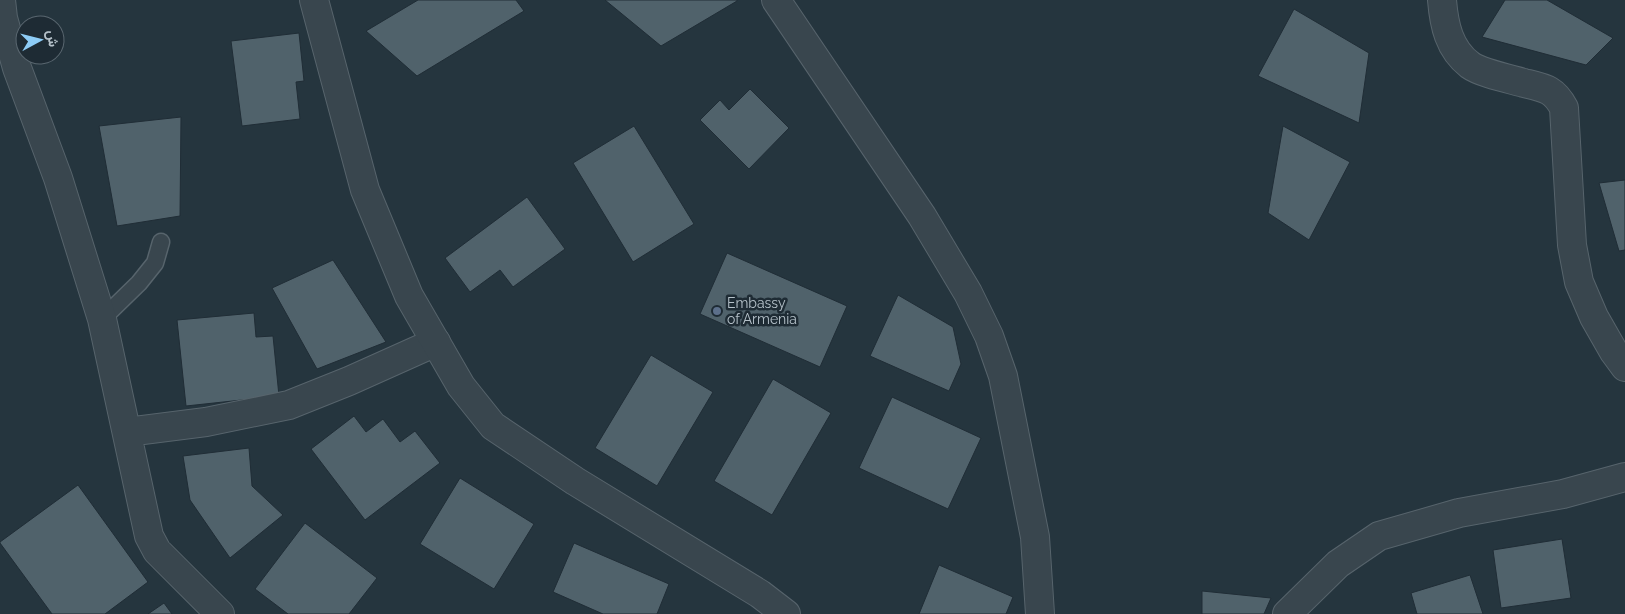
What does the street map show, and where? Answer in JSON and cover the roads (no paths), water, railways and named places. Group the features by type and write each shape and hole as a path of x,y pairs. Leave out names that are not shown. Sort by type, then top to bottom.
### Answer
{"street":[{"path":"1,0 3,18 17,68 58,178 102,319 149,536 158,551 220,614"},
{"path":"314,0 365,190 409,296 460,386 493,426 568,477 760,594 786,614"},
{"path":"776,0 922,216 968,292 989,336 1003,376 1035,537 1040,614"},
{"path":"1442,0 1443,19 1452,45 1470,65 1496,75 1550,90 1559,98 1564,108 1572,245 1579,282 1594,317 1625,367"},
{"path":"127,432 206,422 289,405 349,381 436,342"},
{"path":"1287,614 1338,564 1380,536 1459,513 1563,494 1595,487 1625,477"}],"lane":[{"path":"102,319 139,283 155,263 161,242"}],"place":[{"name":"Embassy of Armenia","path":"717,311"}]}
